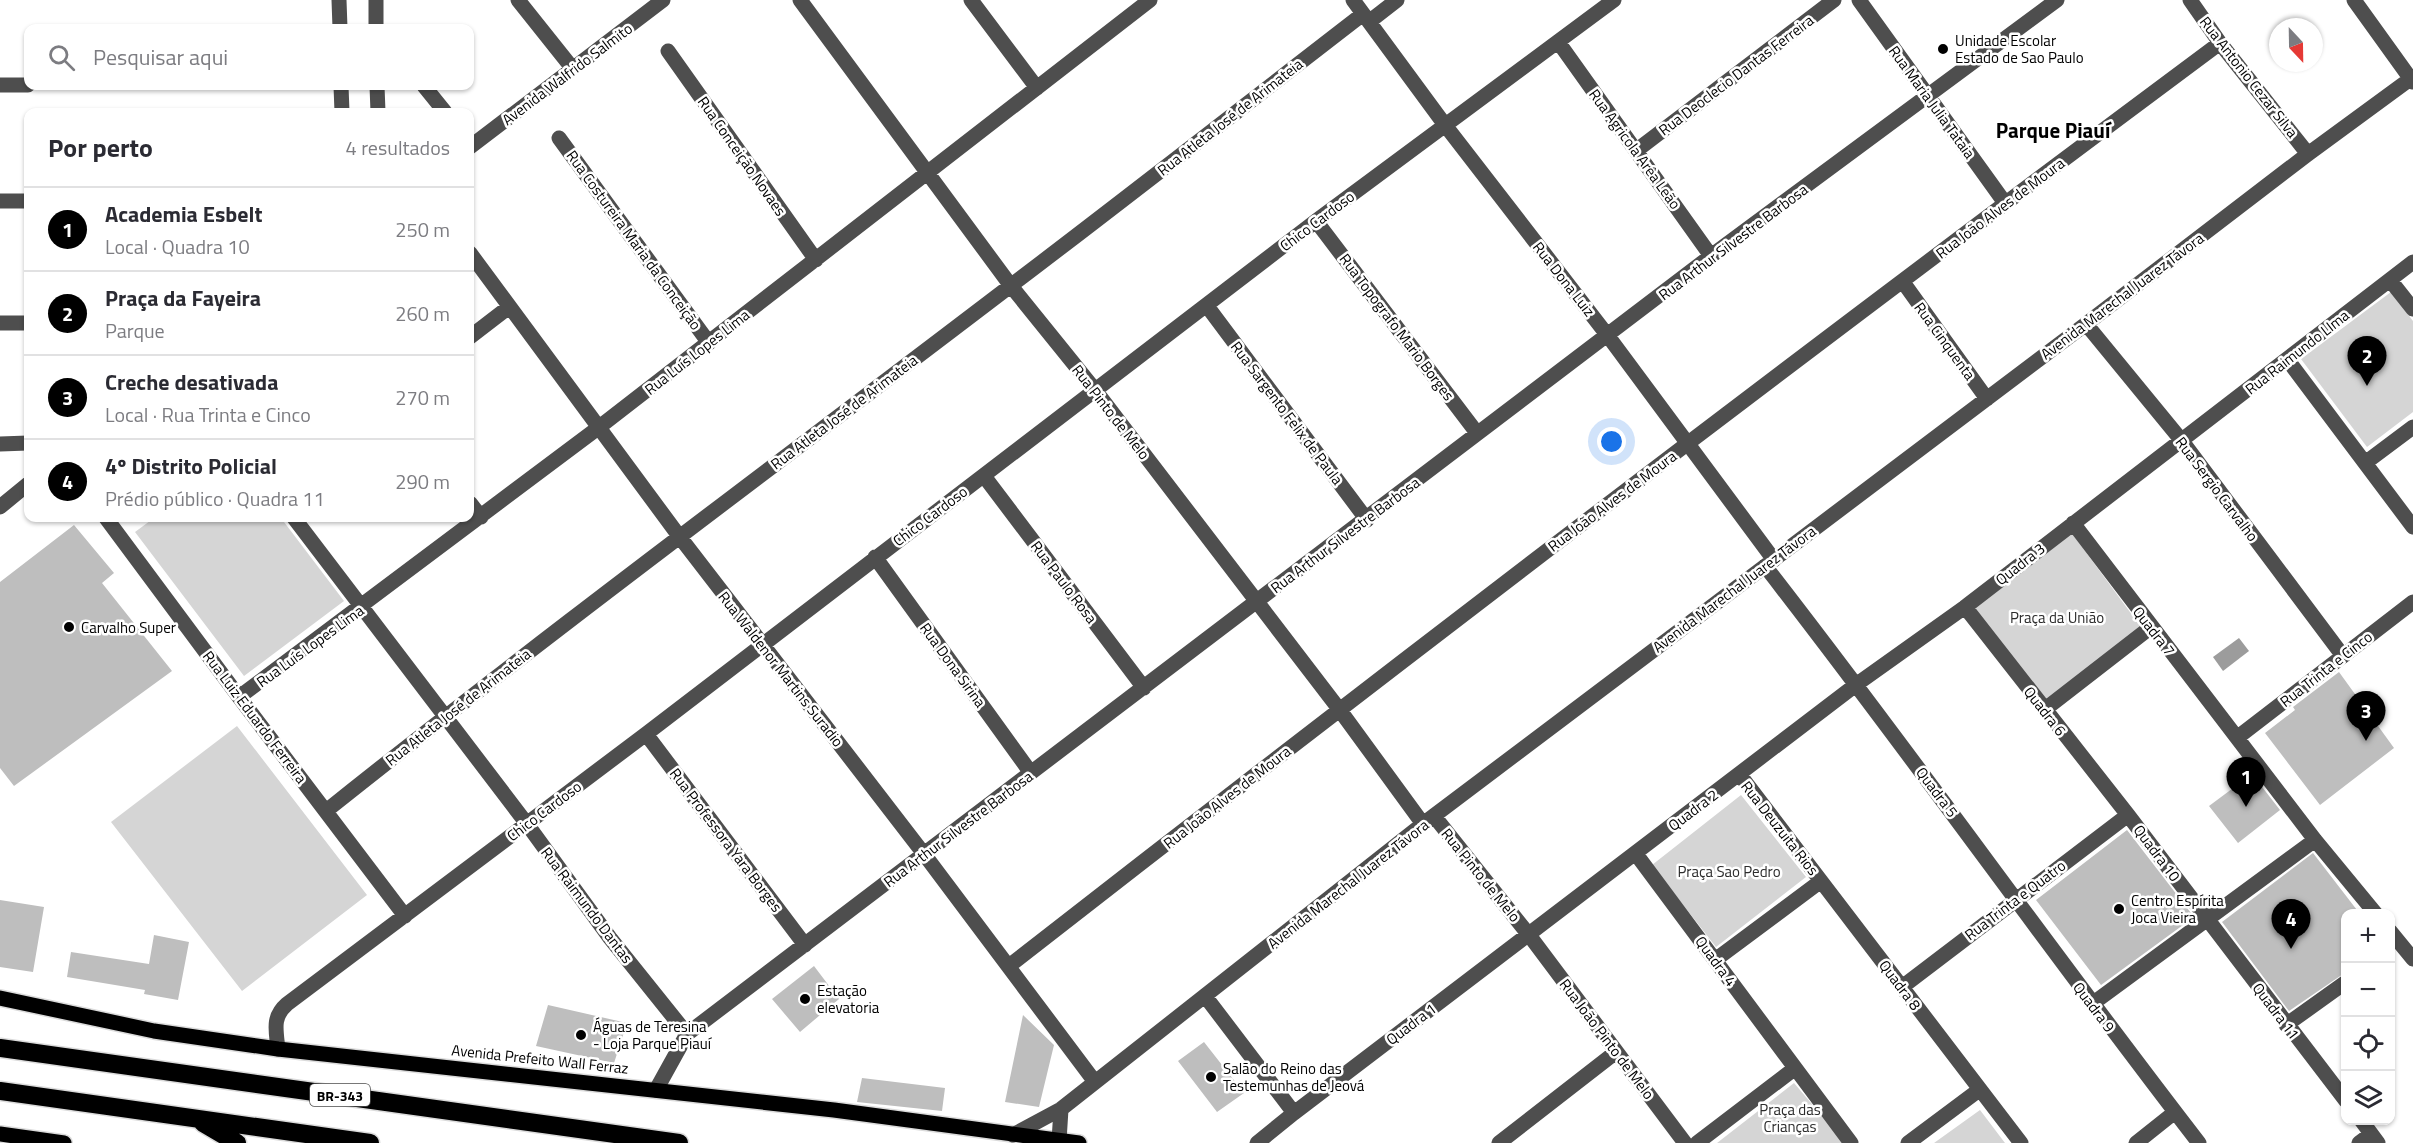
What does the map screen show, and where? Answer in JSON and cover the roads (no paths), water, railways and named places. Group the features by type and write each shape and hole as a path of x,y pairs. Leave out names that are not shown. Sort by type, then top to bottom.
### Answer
{"highway":[{"name":"BR-343","path":"0,1048 679,1143"},
{"path":"0,1091 370,1143"},
{"path":"197,1119 237,1143"}],"main road":[{"name":"Avenida Prefeito Wall Ferraz","path":"0,998 154,1031 278,1048 834,1110 1079,1143"},
{"path":"0,1134 64,1143"}],"street":[{"path":"339,0 340,24"},
{"path":"376,0 378,24"},
{"path":"518,0 573,69"},
{"name":"Avenida Walfrido Salmito","path":"474,144 663,0"},
{"name":"Rua Pinto de Melo","path":"800,0 1011,286 1095,390 1339,709 1428,820 1529,934"},
{"path":"971,0 1037,88"},
{"name":"Rua Dona Luiz","path":"1353,0 1445,126 1608,336 1857,684"},
{"name":"Rua Atleta José de Arimateia","path":"326,811 444,716 679,536 1367,18 1397,0"},
{"name":"Chico Cardoso","path":"278,1048 274,1022 279,1011 646,734 1316,221 1614,0"},
{"name":"Rua Deoclecio Dantas Ferreira","path":"1637,150 1834,0"},
{"name":"Rua Maria Julia Tataia","path":"1859,0 2005,203"},
{"name":"Rua Arthur Silvestre Barbosa","path":"656,1090 687,1034 1367,520 1477,433 1711,256 2057,0"},
{"name":"Rua Antonio Cezar Silva","path":"2190,0 2220,43 2308,153"},
{"path":"2354,0 2412,79"},
{"name":"Rua Luís Lopes Lima","path":"239,698 709,343 1148,1"},
{"name":"Rua Agricola Arêa Leão","path":"1559,43 1711,256"},
{"name":"Rua João Alves de Moura","path":"1010,966 1339,709 2005,203 2220,43"},
{"name":"Rua Conceição Novaes","path":"668,51 816,260"},
{"name":"Avenida Marechal Juarez Távora","path":"1013,1135 1062,1109 1428,820 2086,324 2308,153 2412,79"},
{"path":"0,85 24,85"},
{"path":"341,90 342,108"},
{"path":"377,90 378,108"},
{"path":"427,90 442,108"},
{"name":"Rua Costureira Maria da Conceição","path":"559,138 709,343"},
{"path":"0,201 24,201"},
{"name":"Rua Topografo Mario Borges","path":"1316,221 1477,433"},
{"name":"Rua Waldenor Martins Suradio","path":"474,259 679,536 1010,966 1095,1083"},
{"name":"Rua Raimundo LIma","path":"2182,441 2413,262"},
{"path":"2390,280 2413,309"},
{"name":"Rua Cinquenta","path":"1903,282 1987,399"},
{"name":"Rua Sargento Felix de Paula","path":"1207,306 1367,520"},
{"path":"474,334 509,307"},
{"path":"0,323 24,323"},
{"name":"Rua Sergio Carvalho","path":"2086,324 2182,441 2343,656"},
{"path":"2287,359 2413,527"},
{"path":"2365,463 2413,428"},
{"name":"Quadra 3","path":"1857,684 1965,607 2182,441"},
{"path":"0,444 24,443"},
{"name":"Rua Paulo Rosa","path":"984,476 1144,688"},
{"path":"0,507 24,487"},
{"path":"474,508 481,517"},
{"name":"Rua Luiz Eduardo Ferreira","path":"109,522 405,916"},
{"name":"Rua Raimundo Dantas","path":"297,522 527,824 610,938 687,1034"},
{"name":"Quadra 7","path":"2073,523 2151,627 2238,736"},
{"name":"Rua Dona Sirina","path":"875,557 1031,772"},
{"name":"Rua Trinta e Cinco","path":"2238,736 2413,602"},
{"name":"Quadra 6","path":"1965,607 2128,815"},
{"path":"2044,710 2151,627"},
{"name":"Quadra 2","path":"1529,934 1857,684"},
{"name":"Quadra 5","path":"1857,684 2016,899"},
{"name":"Rua Professora Yara Borges","path":"646,734 806,945"},
{"path":"2238,736 2315,840 2372,909"},
{"name":"Rua Deuzuita Rios","path":"1740,775 1821,881"},
{"name":"Rua Trinta e Quatro","path":"1902,987 2128,815"},
{"name":"Quadra 10","path":"2128,815 2208,920"},
{"path":"2092,1004 2315,840"},
{"name":"Quadra 4","path":"1636,854 1851,1143"},
{"path":"1715,960 1821,881"},
{"name":"Quadra 8","path":"1821,881 1979,1090"},
{"name":"Quadra 9","path":"2016,899 2092,1004 2199,1143"},
{"name":"Quadra 11","path":"2208,920 2341,1095"},
{"name":"Rua João Pinto de Melo","path":"1529,934 1685,1143"},
{"name":"Quadra 1","path":"1294,1113 1529,934"},
{"path":"2395,942 2413,959"},
{"path":"2286,1025 2341,986"},
{"path":"1205,996 1294,1113 1257,1143"},
{"path":"1498,1143 1616,1052"},
{"path":"1697,1143 1794,1069"},
{"path":"1908,1143 1979,1090 2021,1143"},
{"path":"1059,1141 1062,1109"},
{"path":"2136,1143 2175,1112"},
{"path":"2363,1125 2370,1140"}],"place":[{"name":"Unidade Escolar Estado de Sao Paulo","path":"1943,49"},
{"name":"Praça da Fayeira","path":"2367,386"},
{"name":"Carvalho Super","path":"69,627"},
{"name":"Creche desativada","path":"2366,741"},
{"name":"Academia Esbelt","path":"2246,807"},
{"name":"Centro Espírita Joca Vieira","path":"2119,909"},
{"name":"4º Distrito Policial","path":"2291,949"},
{"name":"Estação elevatoria","path":"805,999"},
{"name":"Águas de Teresina - Loja Parque Piauí","path":"581,1035"},
{"name":"Salão do Reino das Testemunhas de Jeová","path":"1211,1077"}],"district":[{"name":"Parque Piauí","path":"2053,130"}],"park label":[{"name":"Praça da União","path":"2057,617"},
{"name":"Praça Sao Pedro","path":"1729,871"},
{"name":"Praça das Crianças","path":"1790,1118"}]}
